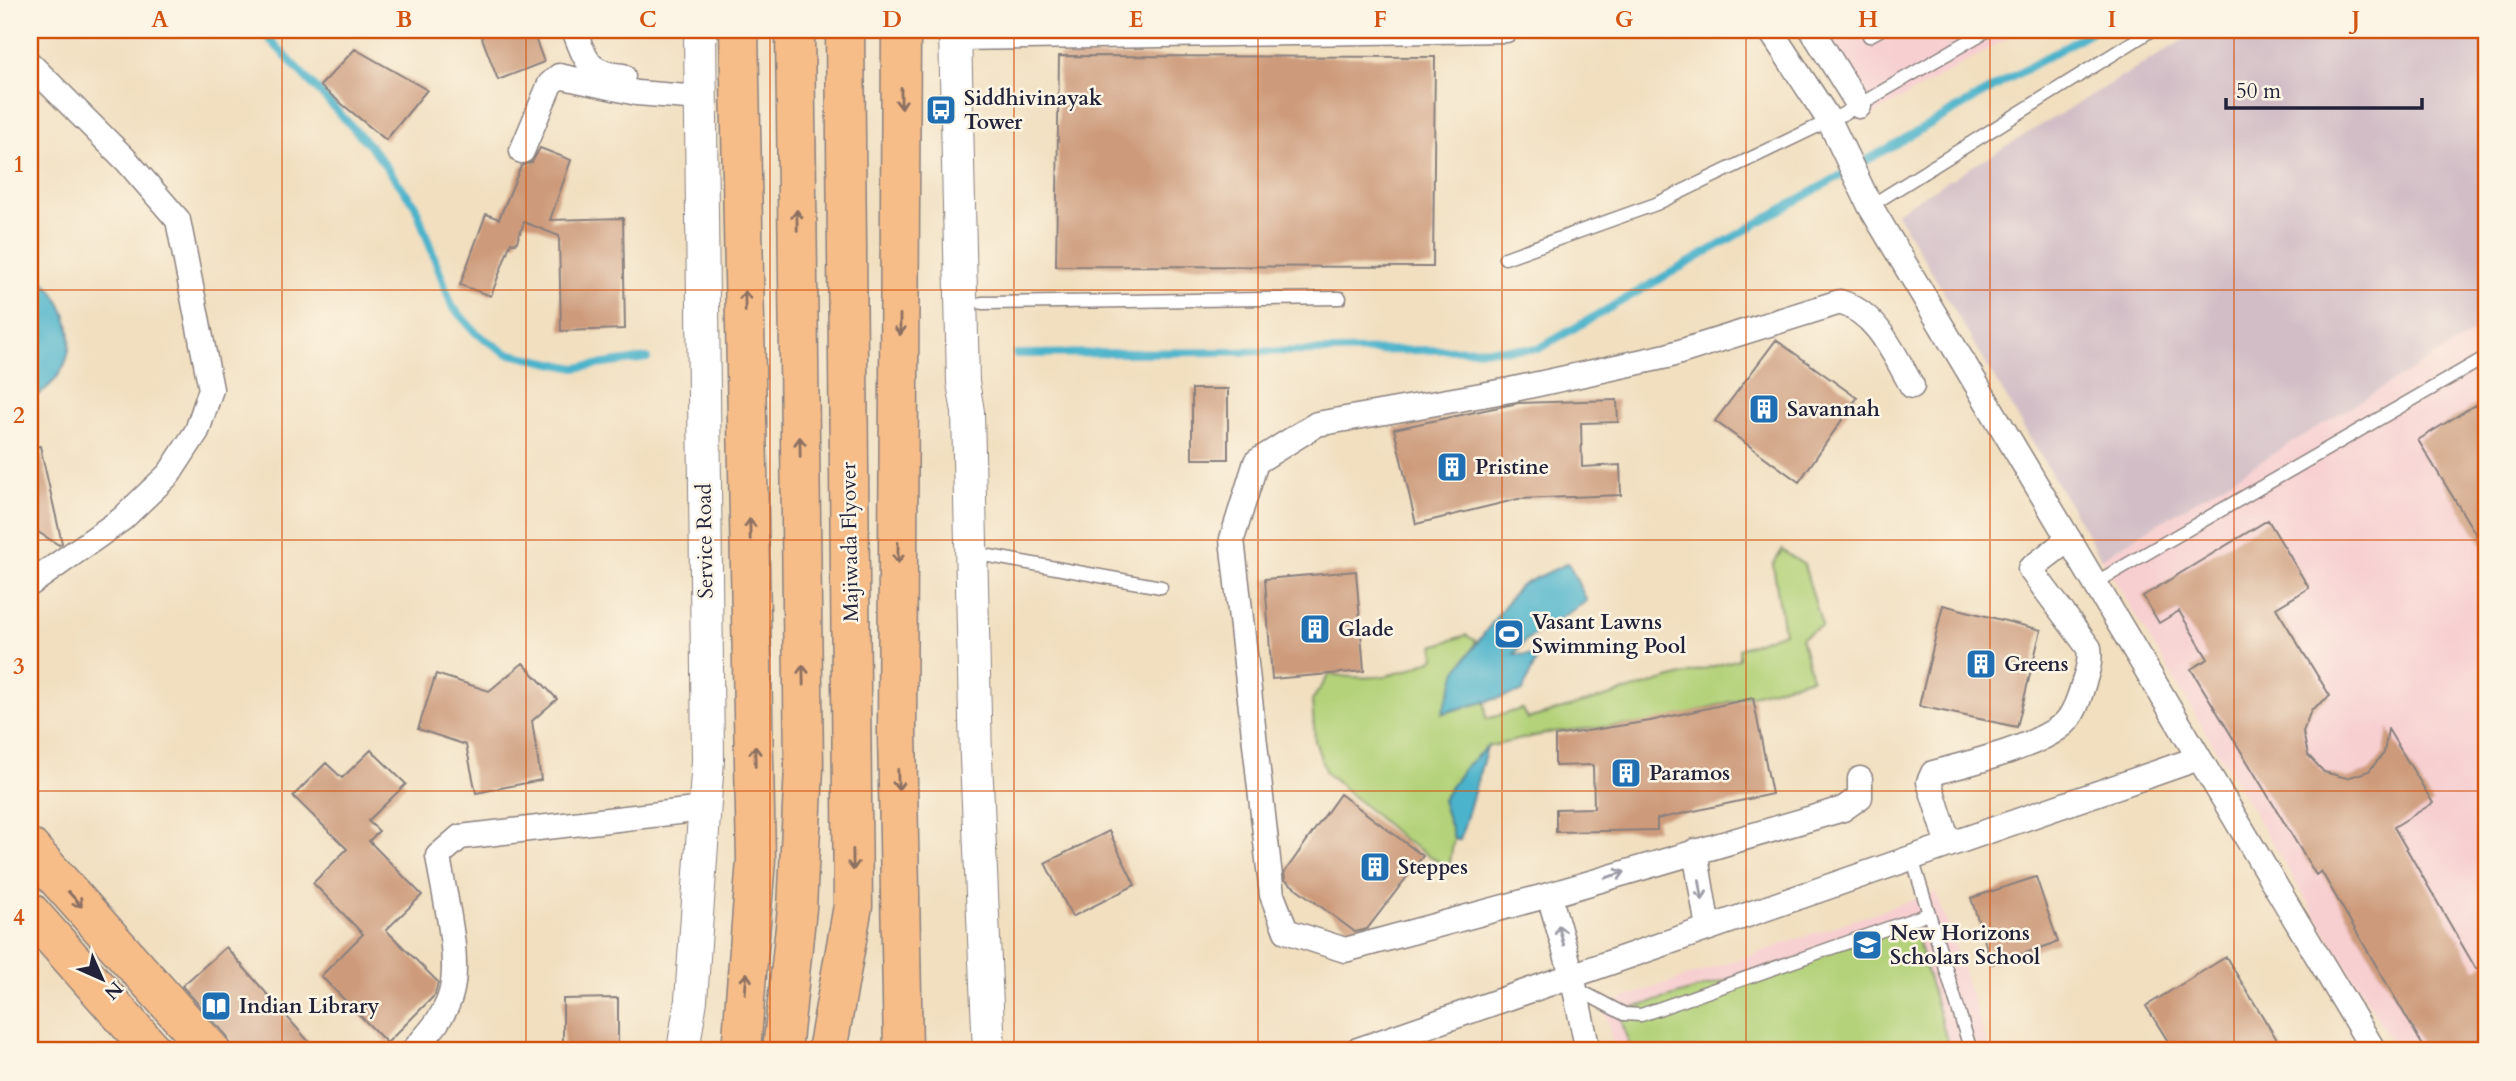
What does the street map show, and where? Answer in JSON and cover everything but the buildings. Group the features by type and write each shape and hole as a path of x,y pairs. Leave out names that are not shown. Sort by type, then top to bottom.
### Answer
{"main road":[{"path":"739,30 756,860 741,1051"},
{"path":"782,1051 797,908 804,768 795,30"},
{"name":"Majiwada Flyover","path":"827,1051 853,906 845,30"},
{"path":"901,30 897,731 903,1051"},
{"path":"30,848 211,1051"},
{"path":"853,906 853,1051"},
{"path":"30,912 153,1051"}],"street":[{"path":"574,30 587,61 601,74 700,89"},
{"name":"Service Road","path":"683,1051 691,1000 708,746 700,30"},
{"path":"964,34 1506,30"},
{"path":"1770,30 1829,120 1870,206 2374,1051"},
{"path":"1812,30 1859,106"},
{"path":"964,34 982,303 984,382 968,412"},
{"path":"964,34 963,382 968,412 976,759 989,1051"},
{"path":"30,64 127,161 178,220 211,389 197,431 169,474 122,519 30,584"},
{"path":"522,151 550,85 559,76 637,93 700,89"},
{"path":"1860,779 1860,797 1843,809 1549,895 1345,950 1286,931 1272,895 1232,540 1256,462 1317,424 1510,390 1667,356 1840,302 1857,307 1879,328 1912,386"},
{"path":"1949,845 1929,782 1933,773 1994,757 2061,727 2071,715 2081,692 2091,659 2089,648 2030,569 2069,539"},
{"path":"1355,1051 1573,982 1707,928 2199,758"},
{"path":"413,1051 438,1022 450,999 455,976 438,856 460,837 704,809"},
{"path":"1695,851 1707,928"},
{"path":"1549,895 1573,982 1588,1051"}],"lane":[{"path":"1505,258 1656,204 1859,106 1987,30"},
{"path":"1870,206 2152,30"},
{"path":"982,303 1340,298"},
{"path":"2095,583 2486,357"},
{"path":"973,553 1161,587"},
{"path":"1912,858 1971,1051"},
{"path":"1573,982 1624,1014 1641,1015 1928,914"}],"shaded area":[{"path":"1799,30 2022,30 1861,122"},
{"path":"2200,30 2486,30 2486,325 2101,558 1896,212"},
{"path":"2486,325 2486,1051 2397,1051 2101,558"},
{"name":"New Horizons Scholars School","path":"1936,892 1990,1051 1615,1051 1603,1005"}],"green space":[{"path":"1782,550 1804,565 1822,626 1801,637 1812,678 1659,722 1553,732 1487,747 1442,800 1454,838 1449,868 1403,839 1326,773 1315,741 1312,700 1330,674 1359,678 1396,674 1435,658 1434,646 1466,635 1476,641 1450,691 1443,713 1485,702 1486,719 1522,709 1527,719 1739,659 1739,649 1784,632 1773,565"},
{"name":"New Horizons Scholars School","path":"1913,925 1950,1051 1631,1051 1619,1012"}],"water":[{"path":"30,269 46,283 58,300 70,335 68,353 61,371 49,386 30,400"},
{"name":"Vasant Lawns Swimming Pool","path":"1568,563 1587,601 1526,640 1514,654 1538,656 1522,692 1442,713 1458,669 1519,586"},
{"path":"1487,747 1460,840 1454,838 1442,800 1464,768"}],"waterway":[{"path":"261,30 372,148 415,205 452,306 476,333 506,353 575,368 647,358"},
{"path":"1016,354 1538,349 2094,30"}],"place":[{"name":"Siddhivinayak Tower","path":"941,110"},
{"name":"Savannah","path":"1764,409"},
{"name":"Pristine","path":"1452,467"},
{"name":"Glade","path":"1315,629"},
{"name":"Vasant Lawns Swimming Pool","path":"1509,634"},
{"name":"Greens","path":"1981,664"},
{"name":"Paramos","path":"1626,773"},
{"name":"Steppes","path":"1375,867"},
{"name":"New Horizons Scholars School","path":"1867,945"},
{"name":"Indian Library","path":"216,1006"}]}
